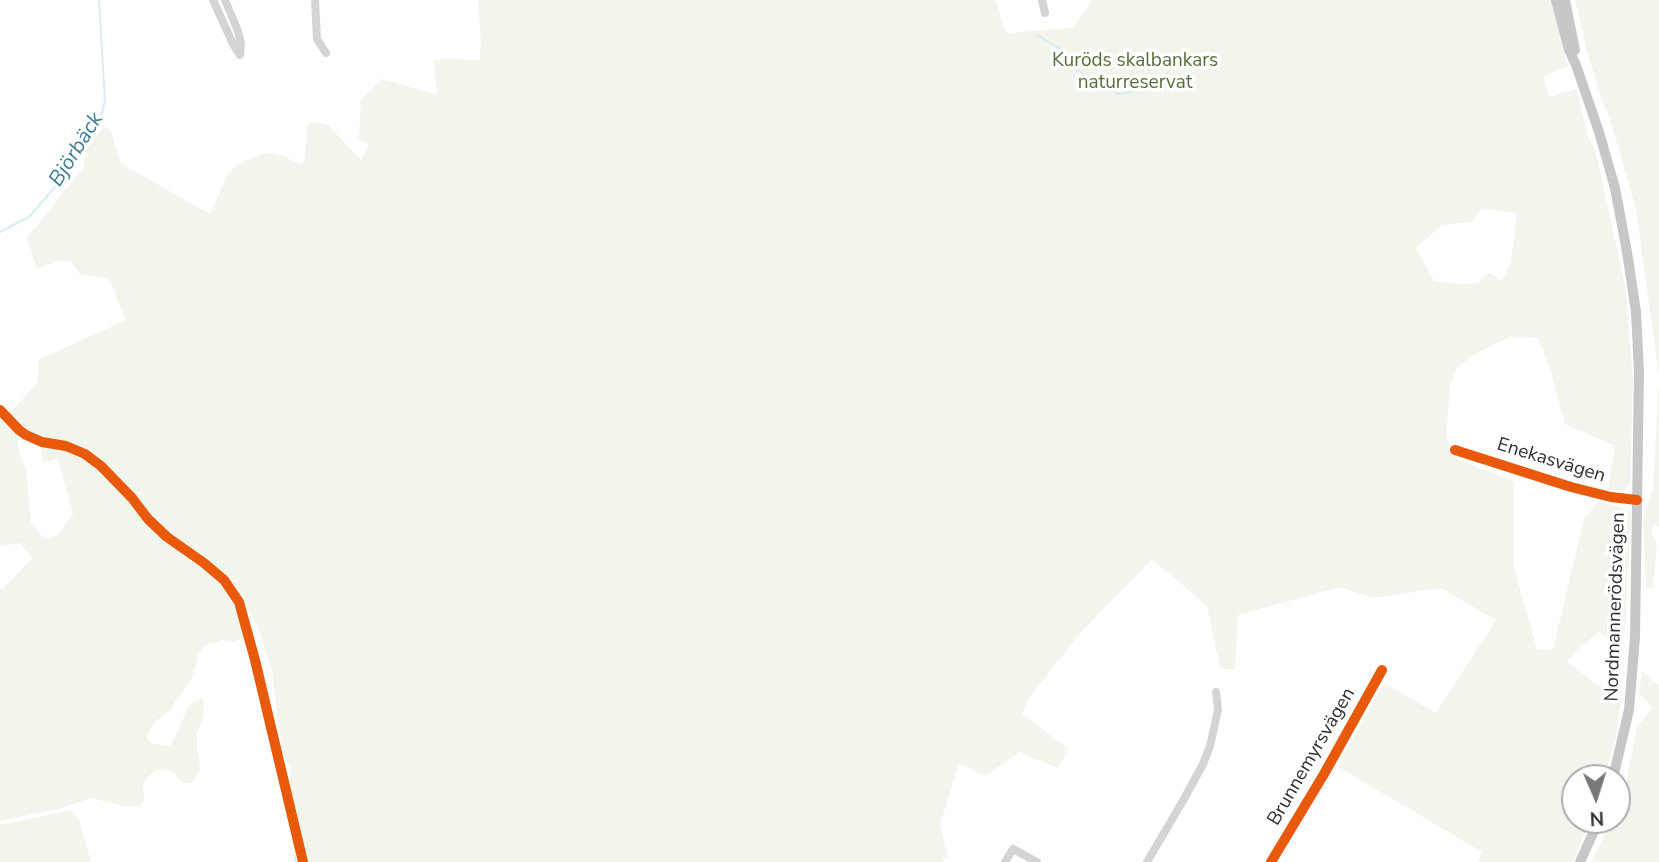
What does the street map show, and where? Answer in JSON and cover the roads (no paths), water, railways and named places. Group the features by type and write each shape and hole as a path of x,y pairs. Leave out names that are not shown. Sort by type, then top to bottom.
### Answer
{"main road":[{"name":"Nordmannerödsvägen","path":"1556,0 1569,50 1599,132 1615,188 1628,252 1636,312 1639,372 1636,614 1629,710 1616,764"},
{"name":"Nordmannerödsvägen","path":"1564,0 1576,65"},
{"path":"1580,862 1593,834"}],"street":[{"path":"213,0 240,55 238,32 225,0"},
{"path":"315,0 317,39 326,53"},
{"path":"1042,0 1045,13"},
{"path":"0,410 26,435 41,442 66,446 93,460 132,498 148,519 223,580 239,601 303,862"},
{"name":"Enekasvägen","path":"1455,450 1571,487 1611,497 1637,499"},
{"name":"Brunnemyrsvägen","path":"1271,862 1382,670"},
{"path":"1147,862 1184,799 1210,746 1218,709 1216,692"},
{"path":"1005,862 1013,849 1037,862"}],"waterway":[{"name":"Björbäck","path":"0,232 29,217 68,170 83,138 100,120 105,101 99,0"},
{"path":"1037,35 1066,52 1069,63 1082,73"},
{"path":"1102,90 1113,90 1122,94 1156,82 1167,74"},
{"path":"295,856 295,862"}],"park label":[{"name":"Kuröds skalbankars naturreservat","path":"1135,72"}]}
